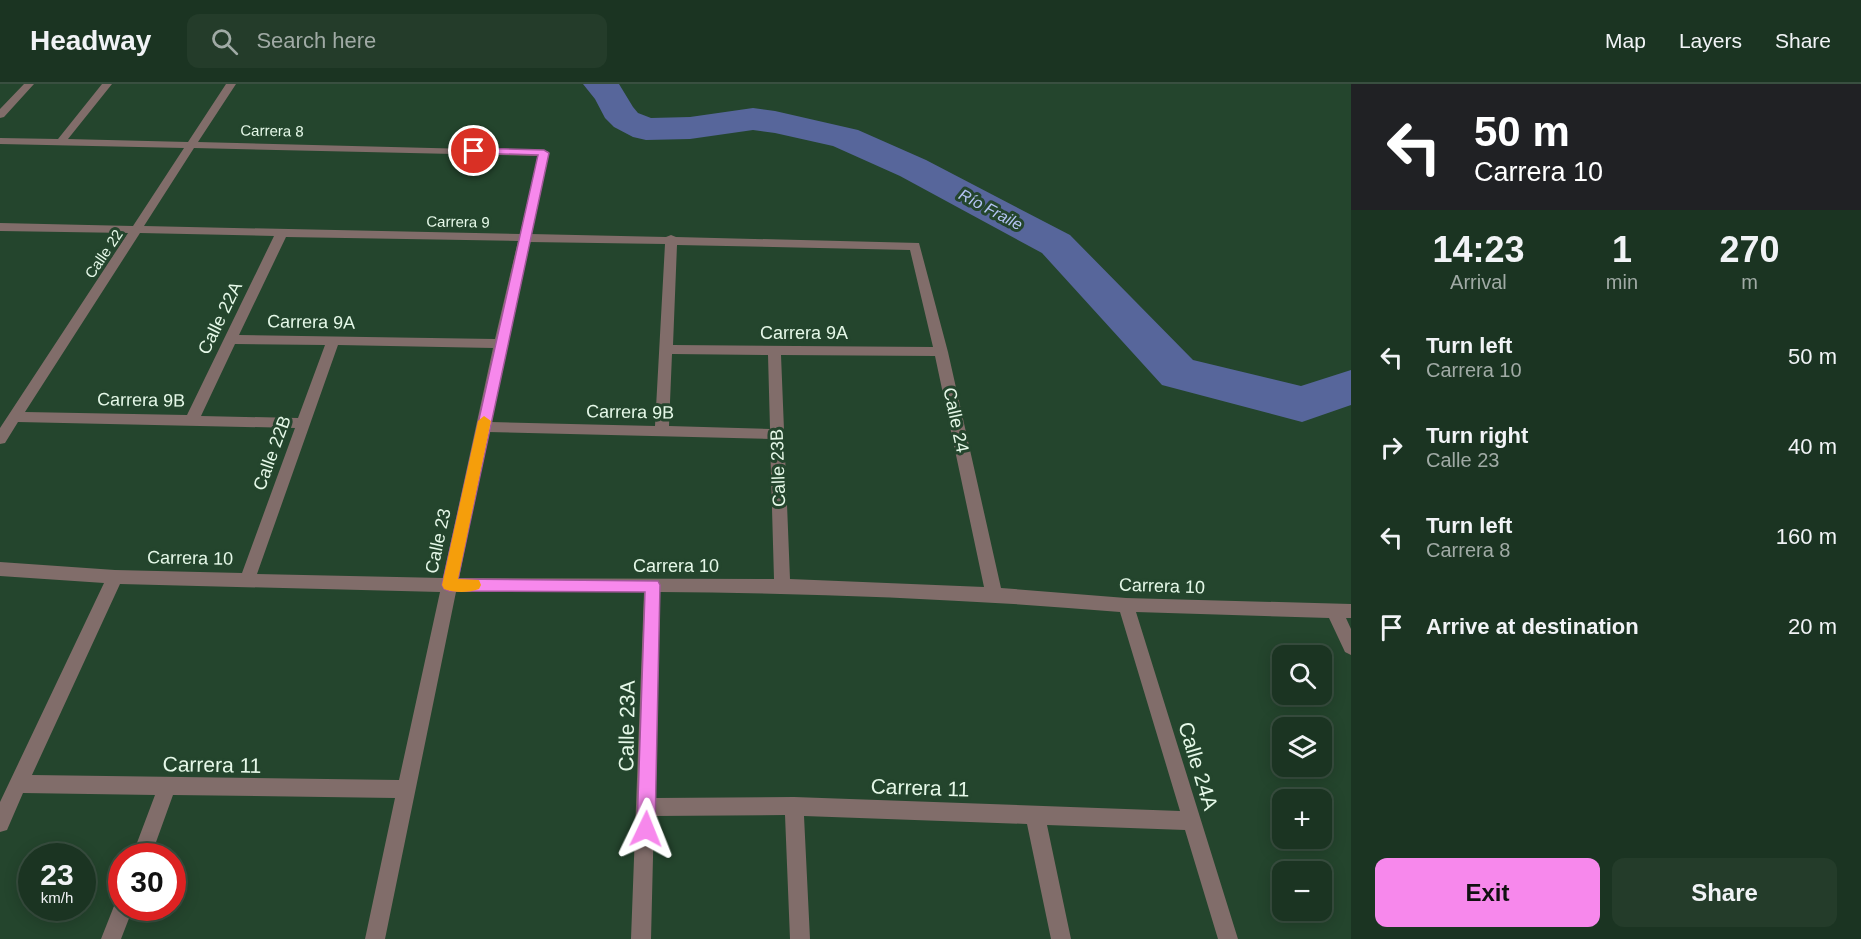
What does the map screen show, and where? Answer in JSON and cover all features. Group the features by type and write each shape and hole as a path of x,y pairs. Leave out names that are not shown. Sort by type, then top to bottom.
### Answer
{"street":[{"path":"0,115 29,84"},
{"path":"60,142 107,84"},
{"name":"Calle 22","path":"0,439 231,84"},
{"name":"Carrera 8","path":"0,141 544,153"},
{"name":"Calle 23","path":"375,939 500,344 544,153"},
{"name":"Carrera 9","path":"0,228 671,239 915,246"},
{"name":"Calle 22A","path":"192,419 281,234"},
{"path":"662,431 671,239"},
{"name":"Calle 24","path":"915,246 942,352 994,594"},
{"name":"Carrera 9A","path":"230,339 500,344"},
{"name":"Calle 22B","path":"248,578 333,340"},
{"name":"Carrera 9A","path":"666,349 942,352"},
{"name":"Calle 23B","path":"774,351 782,586"},
{"name":"Carrera 9B","path":"14,417 303,423"},
{"name":"Carrera 9B","path":"483,427 777,434"},
{"name":"Carrera 10","path":"0,569 115,577 248,578 449,585 782,586 994,594 1126,605 1351,611"},
{"path":"0,823 115,577"},
{"name":"Calle 23A","path":"641,939 647,807 652,585"},
{"name":"Calle 24A","path":"1126,605 1228,939"},
{"path":"1334,611 1351,647"},
{"name":"Carrera 11","path":"18,784 406,789"},
{"path":"147,843 167,787"},
{"path":"794,806 800,939"},
{"name":"Carrera 11","path":"647,807 794,806 1191,821"},
{"path":"1035,815 1060,939"},
{"path":"111,939 118,921"}],"waterway":[{"name":"Río Fraile","path":"600,84 611,96 617,111 626,120 646,129 690,128 753,119 775,122 845,138 913,168 1056,244 1178,373 1302,404 1351,387"}],"slow traffic":[{"path":"473,585 449,585 484,421"}],"route":[{"path":"474,151 544,153 500,344 449,585 652,585 646,829"}]}
